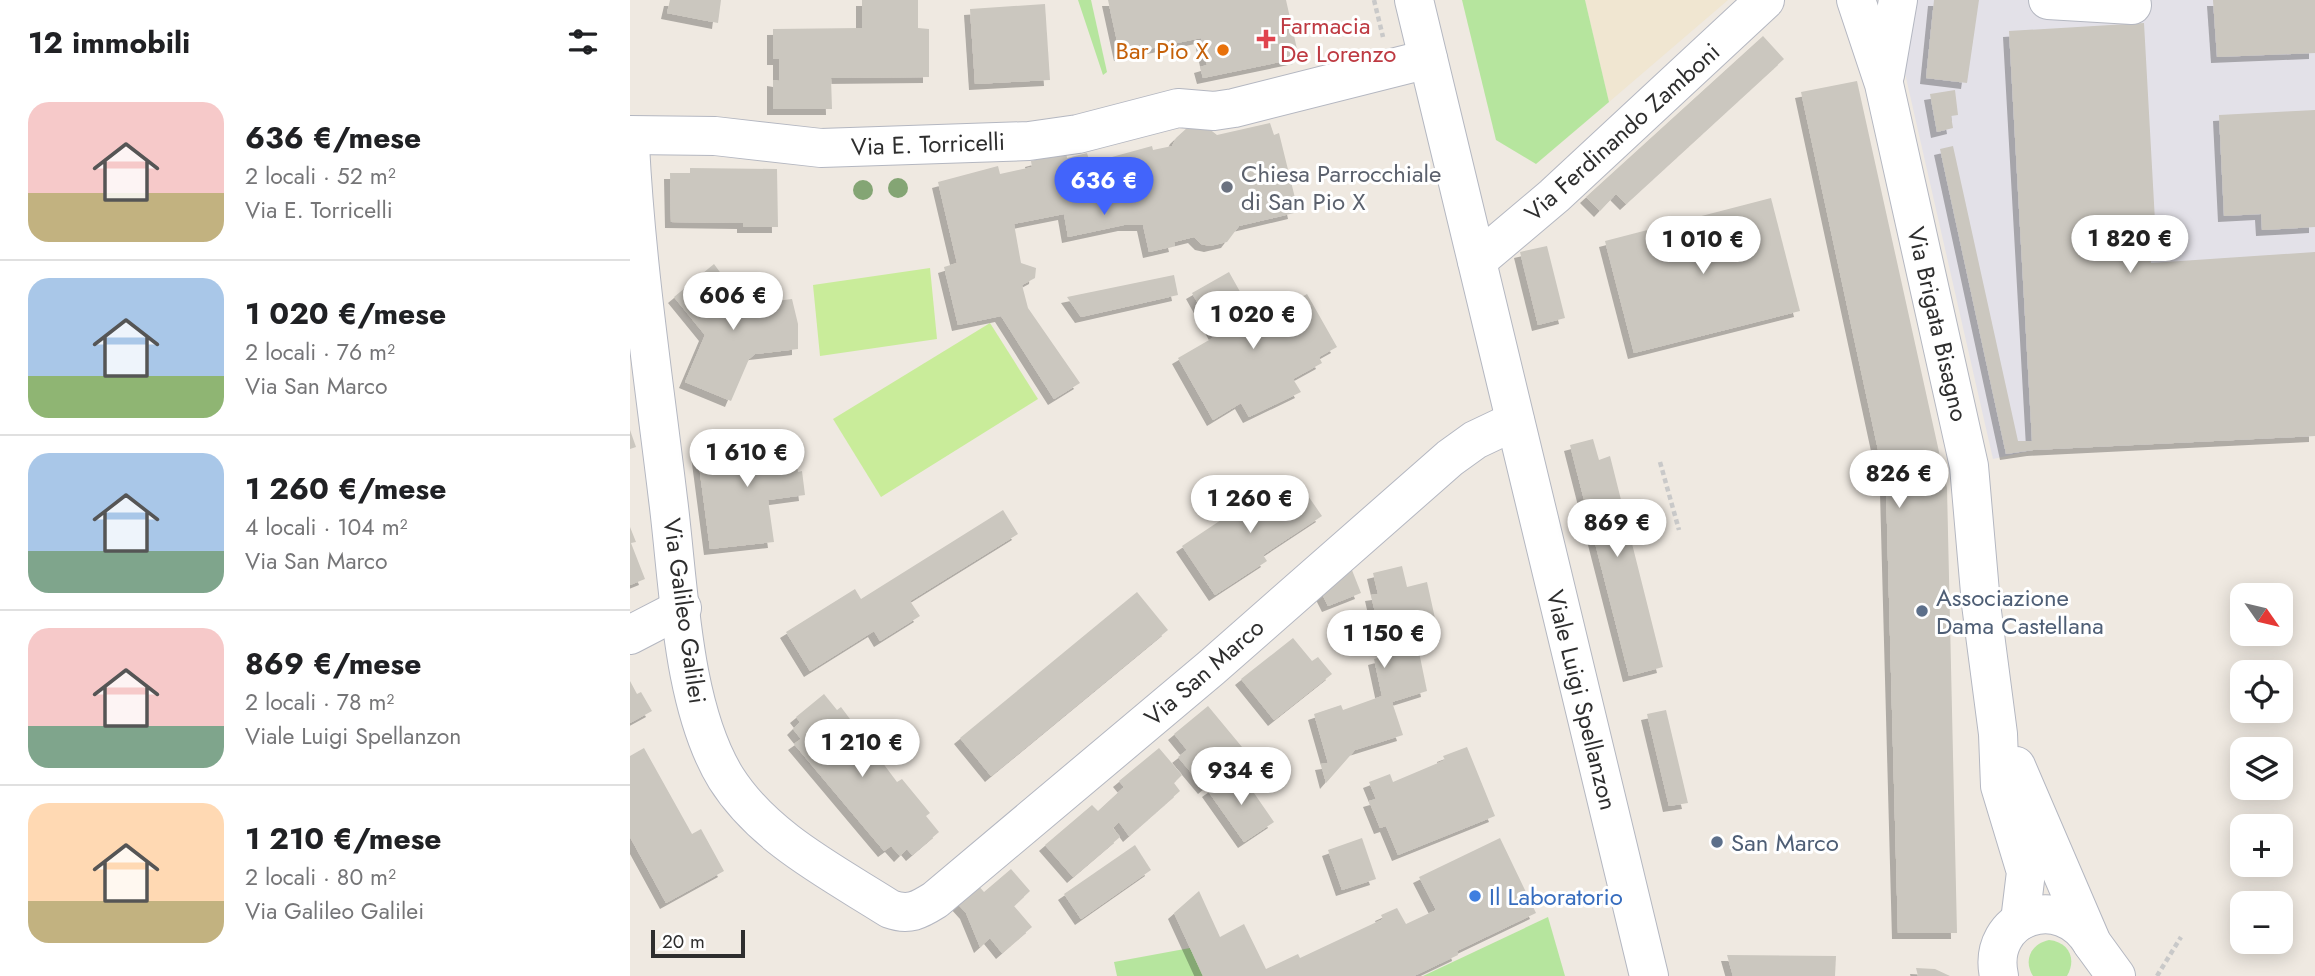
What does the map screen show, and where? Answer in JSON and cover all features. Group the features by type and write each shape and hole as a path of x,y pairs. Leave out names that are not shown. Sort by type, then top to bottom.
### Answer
{"street":[{"name":"Viale Luigi Spellanzon","path":"1414,0 1649,976"},
{"name":"Via Ferdinando Zamboni","path":"1477,261 1554,196 1765,0"},
{"name":"Via Brigata Bisagno","path":"1856,0 1884,84 1969,466 1981,604 1998,734 2000,786 2026,872 2020,921"},
{"name":"Via Brigata Bisagno","path":"1884,84 1898,0"},
{"path":"2048,0 2133,5"},
{"name":"Via E. Torricelli","path":"630,135 715,136 821,148 1029,141 1078,134 1178,108 1214,111 1234,108 1428,59"},
{"name":"Via Galileo Galilei","path":"630,145 648,337 681,608 692,683 704,733 727,779 759,819 784,841 890,909"},
{"name":"Via San Marco","path":"890,909 911,912 935,900 1211,668 1450,458 1475,440 1515,421"},
{"path":"630,635 681,608"},
{"name":"Via Brigata Bisagno","path":"1998,734 2021,776 2035,814 2074,895 2093,959"},
{"path":"1999,976 1997,958 2001,944 2009,931 2020,921 2033,915 2060,915 2084,930 2093,959 2116,976"}],"path":[{"path":"1374,0 1384,42"},
{"path":"1660,462 1679,530"},
{"path":"2157,976 2181,937"}],"shaded area":[{"path":"1585,0 1728,0 1609,102"},
{"path":"1917,0 2315,0 2315,436 2033,450 1993,459 1904,69"}],"green space":[{"path":"1078,0 1091,0 1107,72 1103,75"},
{"path":"1462,0 1585,0 1609,102 1536,164 1496,140"},
{"path":"930,268 937,339 820,356 813,285"},
{"path":"990,323 1038,399 881,497 833,419"},
{"path":"1548,917 1565,976 1423,976"},
{"path":"2049,940 2062,944 2069,952 2071,963 2067,976 2033,976 2030,970 2029,959 2033,949"},
{"path":"1190,948 1203,976 1117,976 1114,962"}],"building":[{"path":"670,0 721,0 718,23 667,13"},
{"path":"862,0 918,0 918,28 929,29 929,77 831,78 832,109 773,109 773,80 779,81 779,59 773,59 773,29 862,28"},
{"path":"1108,0 1286,0 1299,58 1203,78 1200,67 1207,65 1201,38 1120,55"},
{"path":"1934,0 1979,0 1967,83 1926,78"},
{"path":"2213,0 2315,0 2315,53 2217,57"},
{"path":"1045,4 1050,80 975,84 970,9"},
{"path":"2144,23 2155,221 2148,222 2151,263 2315,252 2315,436 2033,450 2006,454 1940,149 1953,146 2018,441 2032,441 2009,31"},
{"path":"1763,36 1784,59 1626,204 1616,194 1600,211 1586,197"},
{"path":"1857,81 1947,488 1957,933 1898,933 1886,487 1801,92"},
{"path":"1955,90 1958,115 1951,116 1953,128 1937,132 1930,94"},
{"path":"2315,110 2315,227 2262,230 2261,214 2224,216 2219,115"},
{"path":"1270,123 1274,135 1279,133 1295,198 1291,199 1294,213 1239,226 1227,242 1210,246 1201,244 1194,237 1174,242 1175,246 1149,252 1143,225 1124,225 1068,237 1064,214 1014,224 1021,263 1036,268 1035,278 1022,285 1028,308 1080,383 1054,399 1001,316 958,325 944,267 957,263 938,182 998,166 1000,174 1032,167 1031,161 1066,152 1067,158 1087,153 1090,163 1152,146 1153,150 1172,146 1188,127 1208,128 1217,135"},
{"path":"690,168 777,169 778,227 743,227 743,223 671,222 670,173 690,173"},
{"path":"1771,198 1800,311 1634,353 1605,241"},
{"path":"1547,246 1565,318 1538,325 1520,252"},
{"path":"714,264 744,305 792,299 798,324 798,349 755,354 749,359 731,401 685,382 705,335 674,297"},
{"path":"1229,272 1257,322 1307,294 1337,347 1319,357 1322,363 1293,379 1301,392 1249,417 1241,403 1213,420 1178,358 1216,336 1192,293"},
{"path":"1174,275 1178,295 1081,317 1067,297"},
{"path":"630,430 636,447 630,449"},
{"path":"794,438 798,472 802,471 805,495 768,500 774,542 710,549 697,450"},
{"path":"1593,439 1599,460 1610,456 1663,667 1629,676 1570,445"},
{"path":"1295,477 1322,516 1263,555 1267,561 1215,595 1182,546 1266,490 1269,494"},
{"path":"1003,510 1018,534 910,601 920,616 880,641 874,631 810,671 786,632 855,589 861,599"},
{"path":"630,527 636,542 631,543 645,579 630,585"},
{"path":"1348,560 1361,593 1328,606 1318,586"},
{"path":"1402,566 1407,587 1427,582 1440,641 1422,646 1424,651 1419,652 1427,691 1392,702 1403,735 1355,750 1326,783 1321,764 1328,763 1314,714 1341,705 1343,710 1382,696 1374,659 1385,656 1371,595 1378,594 1373,573"},
{"path":"1137,592 1168,630 991,776 960,738"},
{"path":"1293,638 1312,661 1318,657 1332,674 1274,720 1241,679"},
{"path":"630,681 637,694 641,692 652,711 630,723"},
{"path":"824,694 837,710 841,707 897,782 902,779 930,813 926,816 939,832 912,855 907,849 900,856 891,846 884,851 794,744 801,739 793,729 800,722 796,717"},
{"path":"1208,706 1242,747 1227,760 1232,765 1204,788 1178,757 1187,750 1174,734"},
{"path":"1666,710 1688,803 1669,806 1647,714"},
{"path":"1467,747 1495,816 1398,855 1386,826 1380,828 1369,801 1376,799 1369,782 1390,774 1393,782 1445,760 1443,756"},
{"path":"644,748 692,834 701,829 724,871 666,903 630,837 630,756"},
{"path":"1159,748 1182,775 1174,783 1180,791 1129,836 1119,822 1113,828 1120,837 1073,877 1045,845 1092,805 1098,811 1124,787 1119,781"},
{"path":"1235,772 1242,782 1245,780 1274,822 1244,842 1208,791"},
{"path":"1362,838 1376,879 1342,890 1328,850"},
{"path":"1500,838 1536,913 1457,951 1458,955 1414,976 1203,976 1174,913 1199,891 1220,937 1244,924 1266,969 1298,954 1300,958 1383,919 1381,915 1397,908 1406,924 1436,910 1419,877"},
{"path":"1135,845 1151,870 1081,919 1064,894"},
{"path":"1011,869 1030,891 1014,906 1032,927 1002,953 990,938 980,947 966,913 956,902 977,884 984,892"},
{"path":"1727,955 1836,956 1835,976 1733,976"},
{"path":"1916,968 1935,969 1950,976 1918,976"}],"place":[{"name":"Farmacia De Lorenzo","path":"1266,39"},
{"name":"Bar Pio X","path":"1223,50"},
{"name":"Chiesa Parrocchiale di San Pio X","path":"1227,187"},
{"name":"Associazione Dama Castellana","path":"1922,611"},
{"name":"San Marco","path":"1717,842"},
{"name":"Il Laboratorio","path":"1475,896"}]}
